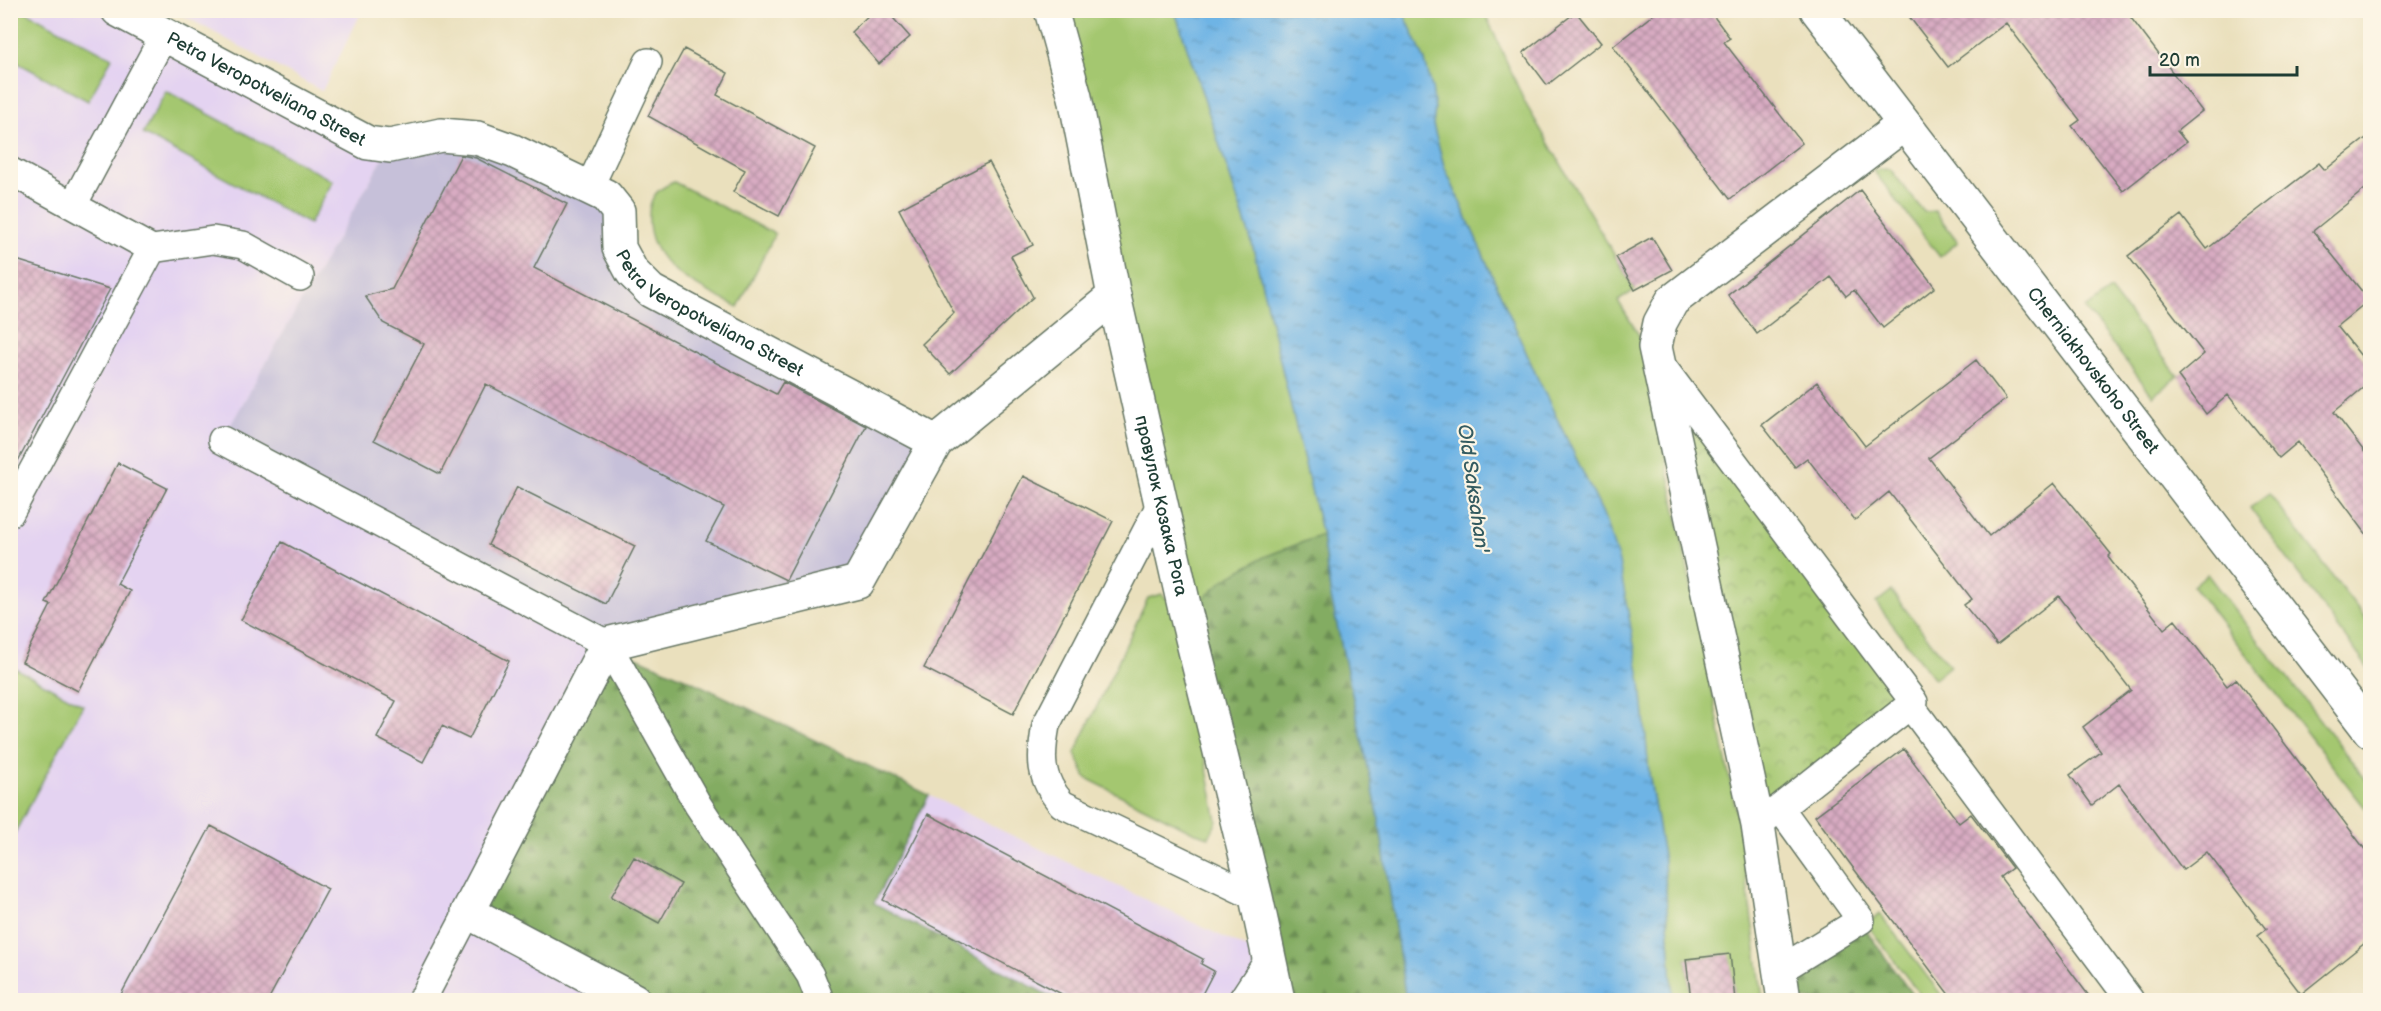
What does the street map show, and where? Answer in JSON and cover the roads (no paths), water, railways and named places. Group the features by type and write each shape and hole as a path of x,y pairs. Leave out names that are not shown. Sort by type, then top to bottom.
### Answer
{"street":[{"name":"Petra Veropotveliana Street","path":"118,10 368,142 390,147 441,135 477,138 513,151 589,188 613,202 618,211 619,248 632,272 651,291 936,442"},
{"name":"провулок Козака Рога","path":"1051,10 1075,97 1114,296 1189,625 1256,897 1278,1000"},
{"name":"Cherniakhovskoho Street","path":"1817,10 2370,730"},
{"path":"1782,985 1769,817 1656,357 1660,323 1672,301 1904,124"},
{"path":"634,1000 468,912 607,644 858,582 936,442 1114,296"}],"lane":[{"path":"73,205 164,35"},
{"path":"589,188 648,62"},
{"path":"10,171 152,249 213,240 243,245 300,277"},
{"path":"10,513 152,249"},
{"path":"1656,357 1914,702 1769,817 1861,920 1782,985"},
{"path":"222,440 607,644 698,805 810,975 820,1000"},
{"path":"1162,501 1046,725 1041,754 1048,787 1062,804 1256,897"},
{"path":"1910,705 2130,1000"},
{"path":"422,1000 468,912"},
{"path":"1242,1000 1269,959"}],"water":[{"name":"Old Saksahan'","path":"1175,11 1403,11 1425,61 1435,109 1433,125 1444,166 1537,377 1603,514 1619,562 1641,683 1649,774 1664,862 1673,1000 1406,1000 1378,813 1331,597 1322,535 1252,243"}]}
